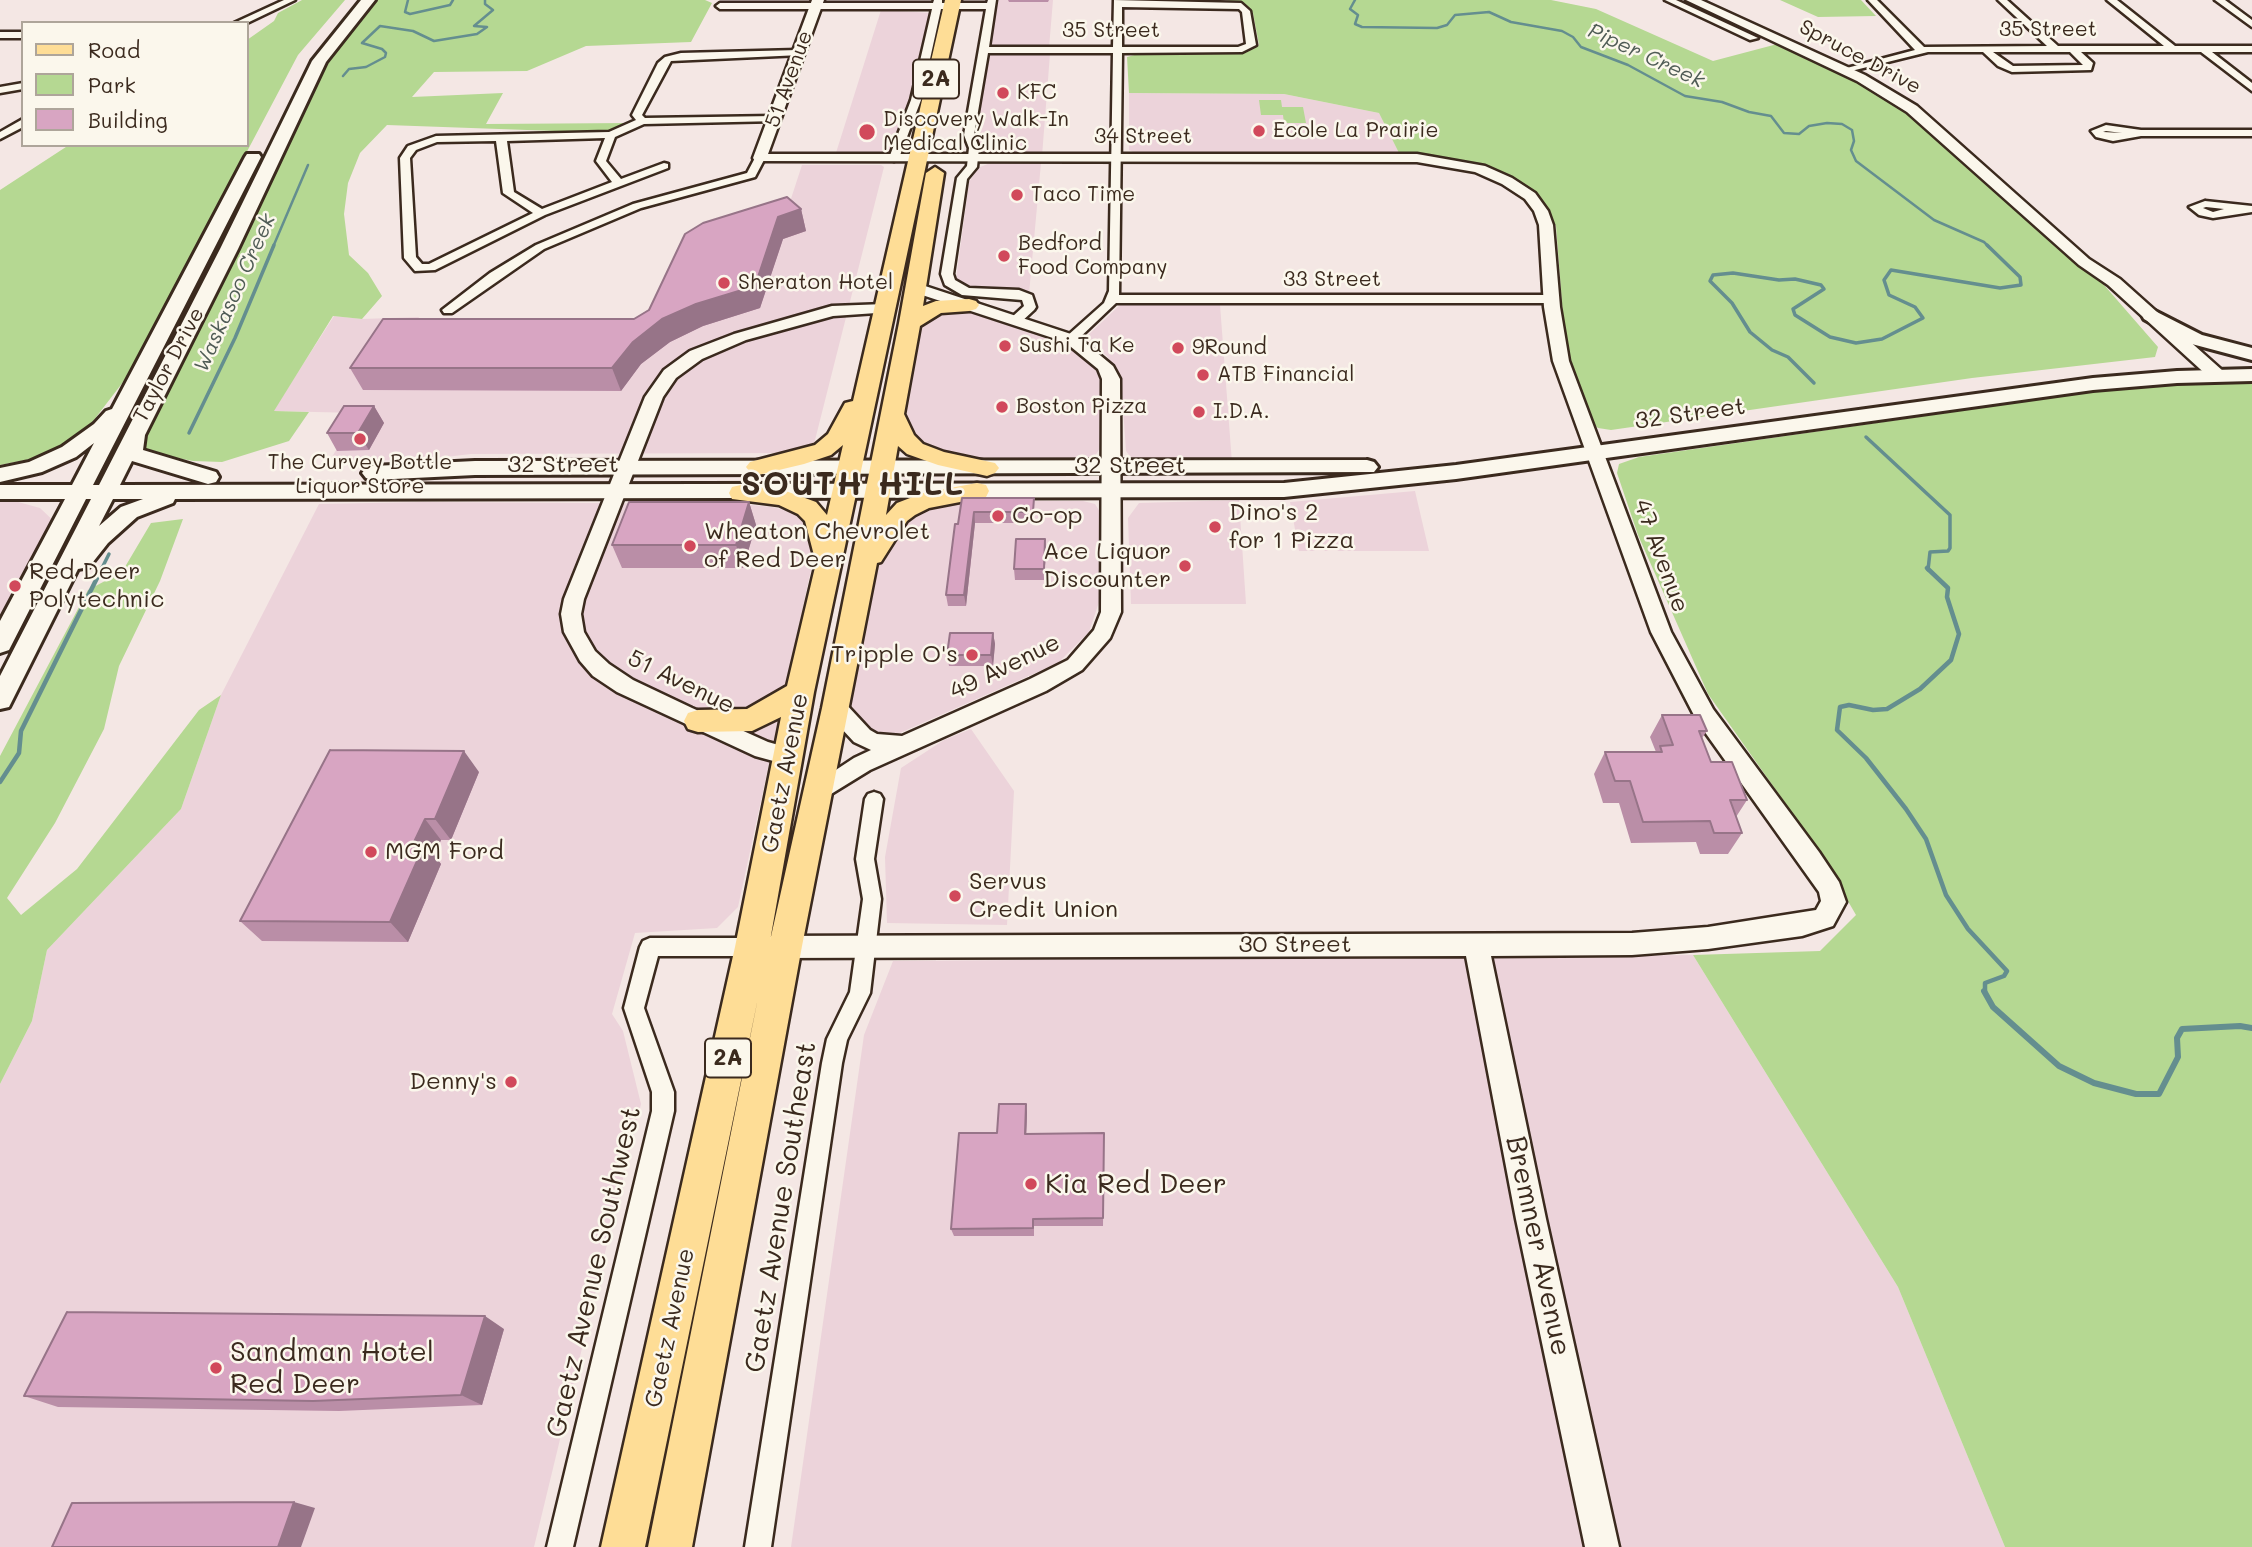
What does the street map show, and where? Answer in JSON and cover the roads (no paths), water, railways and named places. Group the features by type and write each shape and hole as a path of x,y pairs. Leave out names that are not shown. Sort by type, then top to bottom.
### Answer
{"main road":[{"name":"Taylor Drive","path":"0,700 49,601 127,401 308,55 326,30 354,0"},
{"name":"Taylor Drive","path":"0,644 61,528 135,430 229,249 319,61 368,0"},
{"name":"2A","path":"953,3 954,75"},
{"name":"Gaetz Avenue","path":"623,1547 768,947 808,839 818,793 916,288 929,159 953,3"},
{"name":"Gaetz Avenue","path":"670,1547 768,947 788,756 800,692 907,215 929,159 942,139"},
{"path":"907,215 914,233 907,273 916,288"},
{"path":"910,323 936,307 969,305"},
{"path":"886,309 898,318 893,356 894,370 899,376"},
{"path":"2151,315 2195,339 2252,354"},
{"name":"32 Street","path":"1112,468 1382,466 1593,446 2252,361"},
{"name":"32 Street","path":"2202,369 2252,375"},
{"path":"615,492 644,481 758,467 804,457 830,445 870,380"},
{"path":"0,476 35,467 69,452 102,428 127,401"},
{"path":"892,413 904,438 915,449 982,480"},
{"path":"135,430 133,451 136,455 204,484"},
{"name":"32 Street","path":"0,494 96,485 204,484 384,490 741,493 846,480 982,480 1112,492 1297,489 1443,474 1593,446"},
{"path":"384,490 598,477 626,467"},
{"name":"32 Street","path":"204,484 475,468 626,467 758,467 846,480"},
{"path":"862,571 892,523 906,509 923,501 982,480 1088,477 1112,468"},
{"path":"1112,492 1140,480 1221,473 1242,468"},
{"name":"32 Street","path":"0,476 96,485"},
{"path":"49,601 100,538 130,512 204,484"},
{"path":"741,493 783,498 807,508 817,519 827,568"},
{"path":"0,494 40,508 61,528"},
{"path":"698,721 752,720 800,692"},
{"path":"788,756 800,763 808,839"}],"street":[{"path":"243,21 291,0"},
{"path":"1669,0 1753,38"},
{"name":"Spruce Drive","path":"1692,0 1846,71 1912,109 2084,262 2114,282 2151,315 2202,369"},
{"path":"1872,0 1921,50"},
{"path":"2002,0 2056,49"},
{"path":"2111,0 2173,49"},
{"path":"2219,0 2252,24"},
{"path":"1071,339 1113,299 1115,291 1118,2"},
{"name":"35 Street","path":"984,50 1239,50 1252,44 1246,11 1241,6 1118,2"},
{"name":"51 Avenue","path":"760,159 817,3"},
{"path":"894,159 953,3"},
{"path":"720,6 991,3 969,135 974,146 973,159 971,168 962,178 947,277 952,284 966,292 1014,294 1028,298 1030,307 1016,320"},
{"path":"0,35 21,35"},
{"path":"1986,49 2001,64 2012,69 2088,68 2088,63 2072,49"},
{"name":"35 Street","path":"1846,71 1921,50 2252,49"},
{"path":"2203,50 2252,88"},
{"path":"642,121 637,115 663,63 678,56 798,53"},
{"path":"0,90 21,86"},
{"path":"664,166 541,213 431,267 419,268 410,258 405,158 412,148 436,139 611,135 642,121 774,119"},
{"path":"0,136 21,123"},
{"path":"2141,133 2252,133"},
{"path":"611,135 601,161 618,182"},
{"path":"501,137 509,192 541,213"},
{"path":"448,310 540,247 637,206 751,176 760,159"},
{"name":"34 Street","path":"760,159 1429,159 1489,172 1521,190"},
{"name":"47 Avenue","path":"1521,190 1536,203 1544,218 1561,361 1643,588 1675,662 1714,729 1827,882 1833,896 1832,908"},
{"name":"Spruce Drive","path":"2084,262 2101,285 2202,369"},
{"name":"49 Avenue","path":"818,793 862,764 1075,665 1097,642 1108,624 1112,604 1111,379 1105,366 1071,339 916,288"},
{"name":"33 Street","path":"1113,299 1552,299"},
{"name":"51 Avenue","path":"788,756 763,750 698,721 625,686 601,670 587,656 574,632 571,614 574,599 659,388 677,368 696,355 728,341 832,311 886,309"},
{"path":"836,708 862,736 873,742 902,745"},
{"name":"Gaetz Avenue Southeast","path":"758,1547 832,1063 837,1039 860,993 872,899 866,849 874,799"},
{"name":"30 Street","path":"768,947 1632,944 1708,938 1816,922 1824,918 1832,908"},
{"name":"Bremner Avenue","path":"1476,944 1531,1219 1602,1547"},
{"name":"Gaetz Avenue Southwest","path":"560,1547 663,1111 663,1092 634,1008 650,947 768,947"}],"waterway":[{"name":"Waskasoo Creek","path":"408,0 405,12 410,14 450,5 453,0"},
{"name":"Waskasoo Creek","path":"343,76 349,69 366,67 385,57 386,53 382,49 362,43 380,26 413,31 434,41 477,34 487,27 474,26 493,10 485,4 485,0"},
{"name":"Piper Creek","path":"1355,0 1350,9 1358,15 1355,24 1362,27 1437,28 1447,25 1455,15 1489,12 1511,22 1562,31 1573,37 1581,47 1628,65 1685,96 1722,102 1749,112 1771,116 1784,133 1799,134 1809,126 1842,124 1852,130 1854,141 1851,150 1856,161 1934,220 1987,245"},
{"name":"Waskasoo Creek","path":"273,247 308,165"},
{"name":"Waskasoo Creek","path":"189,433 235,338 274,245"},
{"name":"Piper Creek","path":"1814,383 1788,357 1772,350 1750,332 1732,303 1710,281 1713,275 1733,273 1779,280 1795,279 1821,285 1824,289 1793,309 1795,315 1830,337 1856,343 1882,339 1923,318 1915,307 1889,295 1884,280 1891,270 2000,288 2021,285 2020,277 1987,245"},
{"name":"Piper Creek","path":"1866,437 1950,515 1950,548 1948,551 1930,552 1928,569"},
{"name":"Waskasoo Creek","path":"102,568 109,554"},
{"name":"Waskasoo Creek","path":"0,782 19,753 21,731 102,568"},
{"name":"Piper Creek","path":"1928,569 1948,588 1947,597 1959,634 1951,660 1920,689 1887,709 1873,710 1849,705 1840,707 1837,730 1866,758 1906,809 1926,839 1946,895 1968,929 2007,971 2004,976 1985,983 1985,993"},
{"name":"Piper Creek","path":"1985,993 1993,1007 2059,1066 2094,1083 2136,1094 2159,1094 2178,1057 2177,1038 2182,1029 2240,1026 2252,1028"}],"place":[{"name":"KFC","path":"1003,93"},
{"name":"Ecole La Prairie","path":"1259,131"},
{"name":"Discovery Walk-In Medical Clinic","path":"867,132"},
{"name":"Taco Time","path":"1017,195"},
{"name":"Bedford Food Company","path":"1004,256"},
{"name":"Sheraton Hotel","path":"724,283"},
{"name":"Sushi Ta Ke","path":"1005,346"},
{"name":"9Round","path":"1178,348"},
{"name":"ATB Financial","path":"1203,375"},
{"name":"Boston Pizza","path":"1002,407"},
{"name":"I.D.A.","path":"1199,412"},
{"name":"The Curvey Bottle Liquor Store","path":"360,439"},
{"name":"Co-op","path":"998,516"},
{"name":"Dino's 2 for 1 Pizza","path":"1215,527"},
{"name":"Wheaton Chevrolet of Red Deer","path":"690,546"},
{"name":"Ace Liquor Discounter","path":"1185,566"},
{"name":"Red Deer Polytechnic","path":"15,586"},
{"name":"Tripple O's","path":"972,655"},
{"name":"MGM Ford","path":"371,852"},
{"name":"Servus Credit Union","path":"955,896"},
{"name":"Denny's","path":"511,1082"},
{"name":"Kia Red Deer","path":"1031,1184"},
{"name":"Sandman Hotel Red Deer","path":"216,1368"}],"district":[{"name":"SOUTH HILL","path":"853,485"}]}
